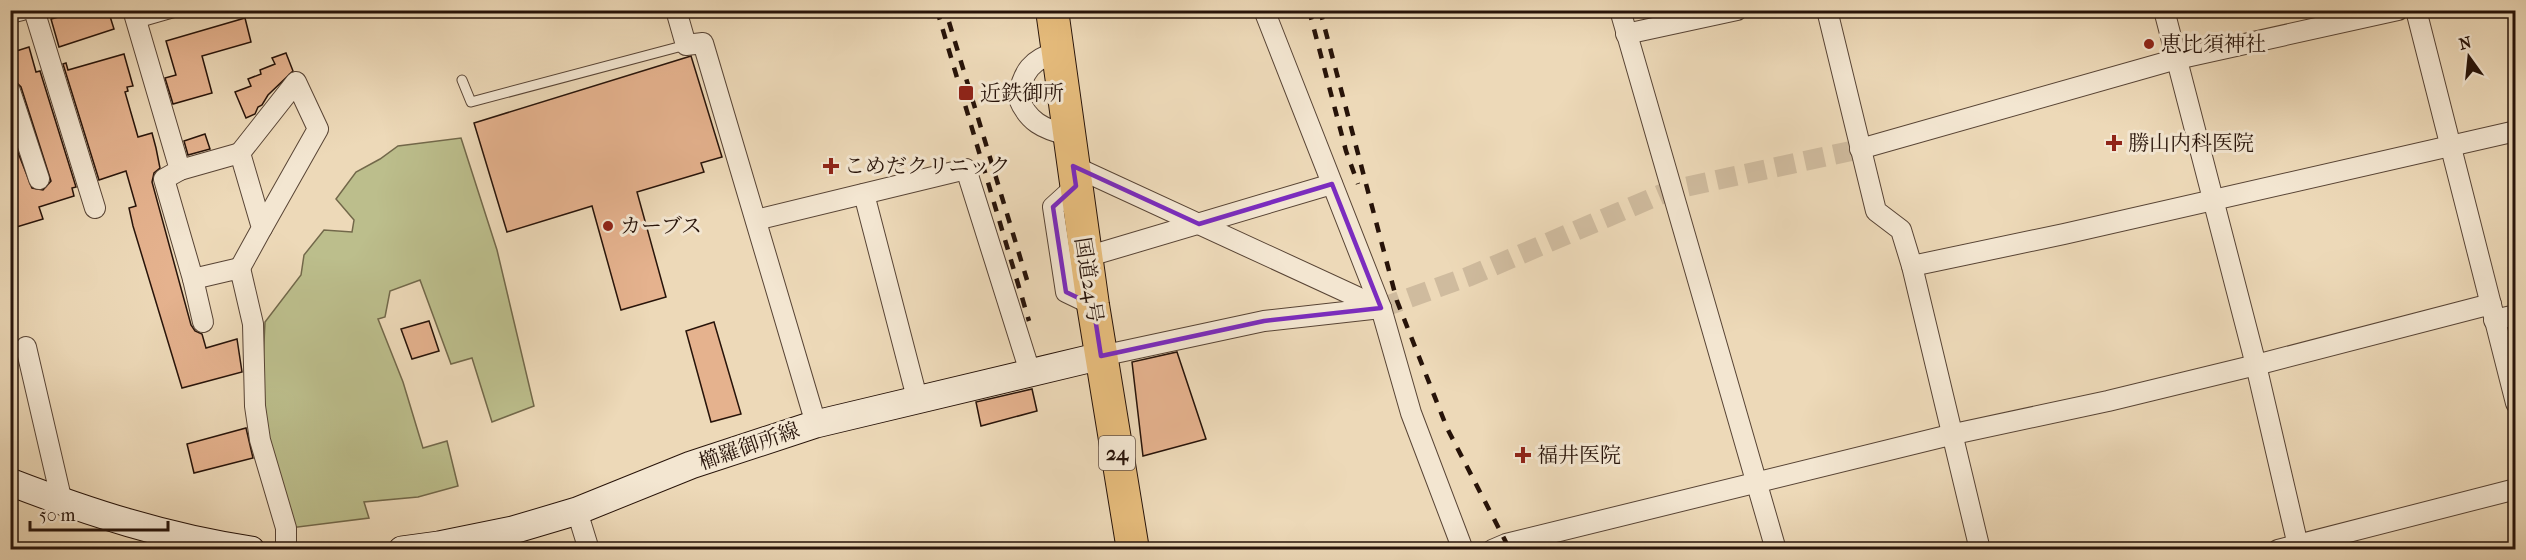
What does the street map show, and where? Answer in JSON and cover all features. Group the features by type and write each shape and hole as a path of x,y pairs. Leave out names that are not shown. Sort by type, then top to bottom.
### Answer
{"highway":[{"name":"国道24号","path":"1052,10 1093,304 1133,549"}],"main road":[{"name":"櫛羅御所線","path":"402,549 439,545 513,530 576,511 691,465 816,424 917,398 1101,356"},
{"path":"10,482 169,542 250,549"}],"street":[{"path":"10,13 22,10"},
{"path":"34,10 95,208"},
{"path":"676,10 686,45 703,43 816,424"},
{"path":"1264,10 1381,308 1411,413 1463,549"},
{"path":"1620,10 1776,549"},
{"path":"1626,34 1737,10"},
{"path":"1827,10 1876,211 1901,230 1912,266 1980,549"},
{"path":"2163,10 2256,365 2299,547"},
{"path":"1860,149 2177,59 2398,10"},
{"path":"2416,10 2516,404"},
{"path":"136,16 180,170"},
{"path":"1058,52 1040,59 1023,75 1018,97 1032,122 1047,130 1068,135"},
{"path":"203,322 165,179 180,170 240,153 296,82 318,129 240,268 253,324 255,406 260,440 286,528 286,549"},
{"path":"10,91 39,179"},
{"path":"1912,266 2064,234 2516,131"},
{"path":"240,153 262,228"},
{"path":"756,220 966,169 1030,372"},
{"path":"1093,304 1066,292 1053,207 1074,176 1199,224 1381,308"},
{"path":"1086,257 1332,184"},
{"path":"864,194 917,398"},
{"path":"193,279 240,268"},
{"path":"1101,356 1264,321 1381,308"},
{"path":"1492,549 1954,434 2108,401 2493,312 2516,315"},
{"path":"26,347 62,502"},
{"path":"2278,549 2299,547 2516,489"},
{"path":"576,511 589,549"}],"lane":[{"path":"136,16 183,10"},
{"path":"462,80 471,102 686,45"}],"highlighted area":[{"path":"1073,166 1199,224 1332,184 1381,308 1264,321 1101,356 1093,305 1066,292 1053,207 1076,186"}],"green space":[{"path":"461,138 497,250 534,406 492,422 472,358 451,364 420,280 390,291 385,317 378,319 403,382 423,448 447,441 458,486 418,497 364,502 369,518 290,528 261,403 265,322 301,275 304,255 324,230 352,232 354,220 336,199 356,172 398,146"}],"building":[{"path":"69,10 108,10 114,29 59,47 51,19 70,14"},
{"path":"245,18 251,42 202,56 212,93 173,104 165,78 176,75 166,41"},
{"path":"29,47 36,72 40,71 76,187 72,188 74,196 39,207 43,219 10,229 10,147 15,145 32,188 43,190 51,181 21,87 10,72 10,53"},
{"path":"286,53 293,71 268,95 255,114 246,118 235,92 251,86 248,79 261,74 260,70 275,64 272,58"},
{"path":"124,54 133,86 127,87 128,91 125,92 138,137 152,133 156,148 160,168 154,173 152,182 191,325 195,331 202,334 206,348 237,339 242,372 182,388 133,226 129,208 136,206 126,171 99,180 63,64 66,63 68,70"},
{"path":"691,56 722,157 701,163 704,172 637,192 666,297 621,310 592,206 507,232 474,123"},
{"path":"205,134 210,149 188,155 184,141"},
{"path":"429,321 439,351 412,359 401,329"},
{"path":"714,322 741,414 711,422 686,331"},
{"path":"1177,352 1206,439 1143,456 1132,362"},
{"path":"1032,389 1037,411 981,426 976,402"},
{"path":"246,428 253,458 194,473 187,444"}],"tunnel":[{"path":"1381,308 1470,276 1671,190 1860,149"}],"railway":[{"path":"937,10 1029,321"},
{"path":"1309,10 1346,151 1358,184"},
{"path":"1320,10 1397,301 1447,428 1510,550"},
{"path":"949,22 1027,280"}],"place":[{"name":"恵比須神社","path":"2149,44"},
{"name":"近鉄御所","path":"966,93"},
{"name":"勝山内科医院","path":"2114,143"},
{"name":"こめだクリニック","path":"831,166"},
{"name":"カーブス","path":"608,226"},
{"name":"福井医院","path":"1523,455"}]}
